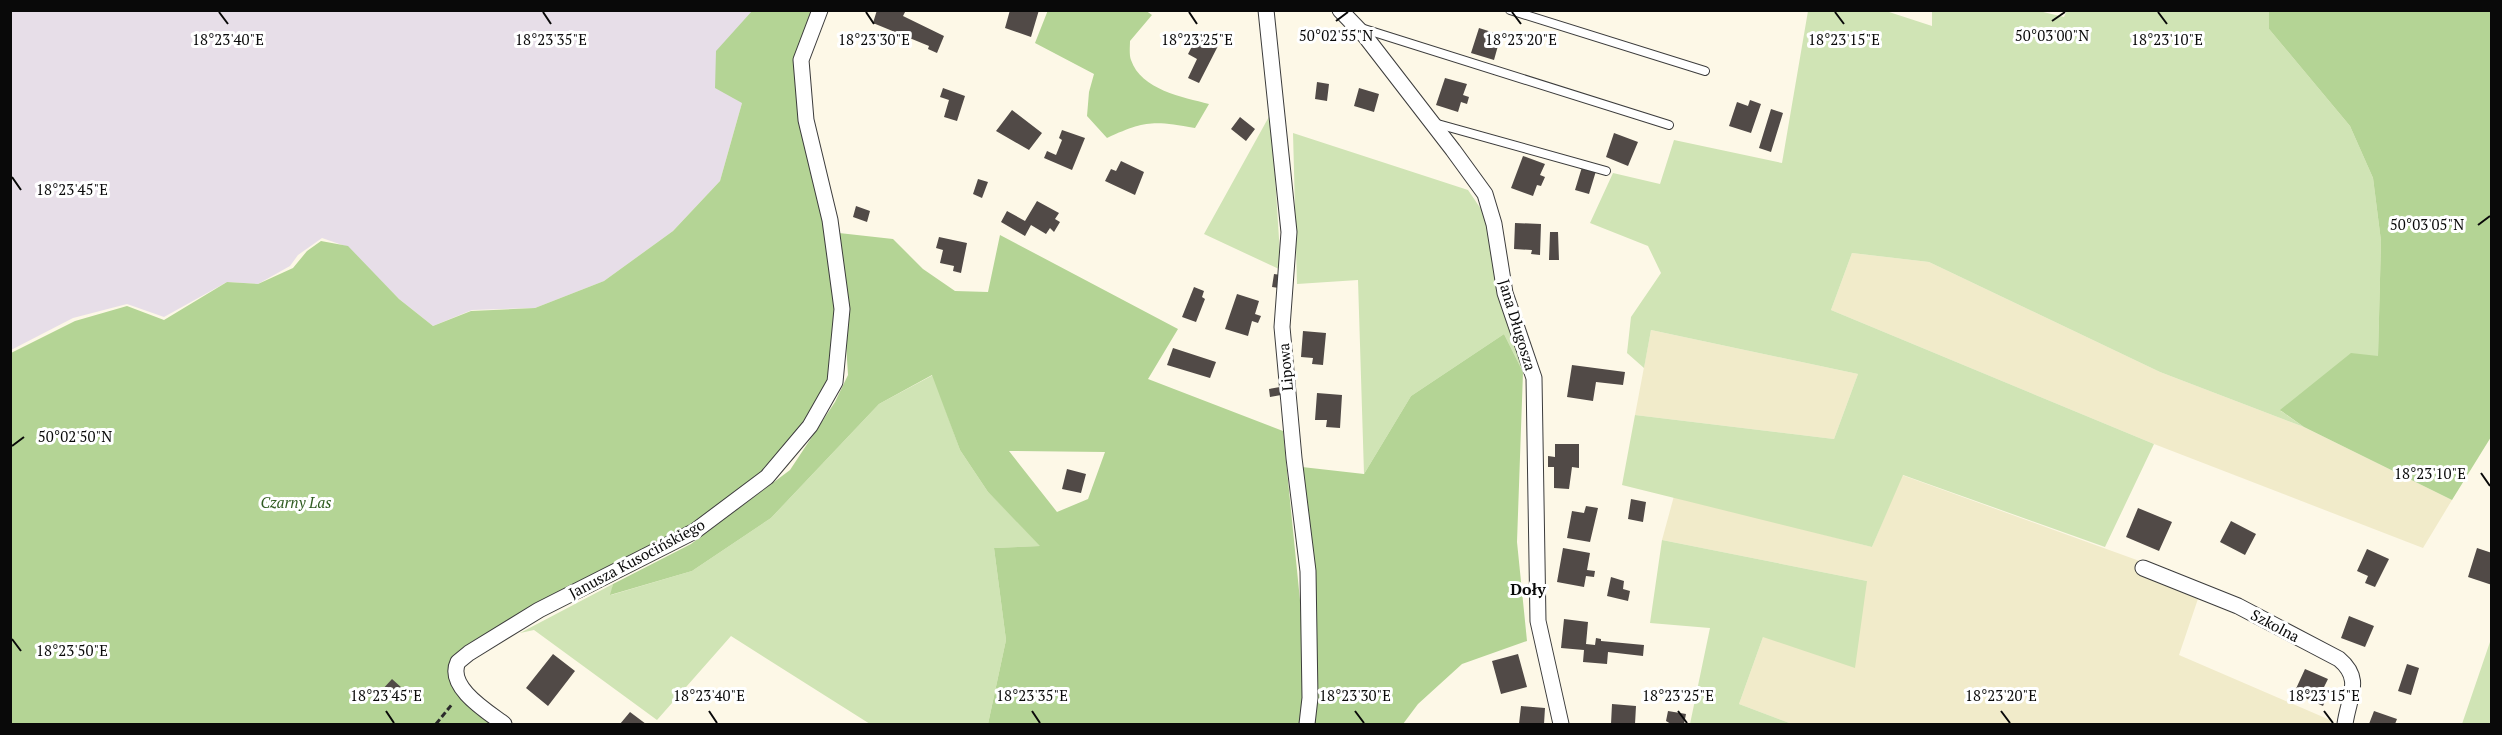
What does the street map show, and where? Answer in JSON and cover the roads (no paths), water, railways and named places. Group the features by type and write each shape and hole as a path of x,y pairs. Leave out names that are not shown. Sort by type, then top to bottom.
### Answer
{"street":[{"name":"Janusza Kusocińskiego","path":"504,724 464,690 455,675 455,667 469,652 539,610 695,531 767,477 810,426 835,382 842,309 830,219 806,120 801,60 820,10"},
{"name":"Lipowa","path":"1266,10 1289,232 1282,327 1294,458 1308,571 1310,698 1307,724"},
{"name":"Jana Długosza","path":"1340,10 1432,122 1485,194 1494,224 1504,292 1534,378 1538,621 1561,724"},
{"name":"Szkolna","path":"2143,568 2238,606 2339,659 2352,670 2354,681 2345,724"}],"lane":[{"path":"1510,10 1705,71"},
{"path":"1356,27 1669,125"},
{"path":"1432,122 1606,171"}],"district":[{"name":"Doły","path":"1528,589"}],"park label":[{"name":"Czarny Las","path":"296,503"}]}
